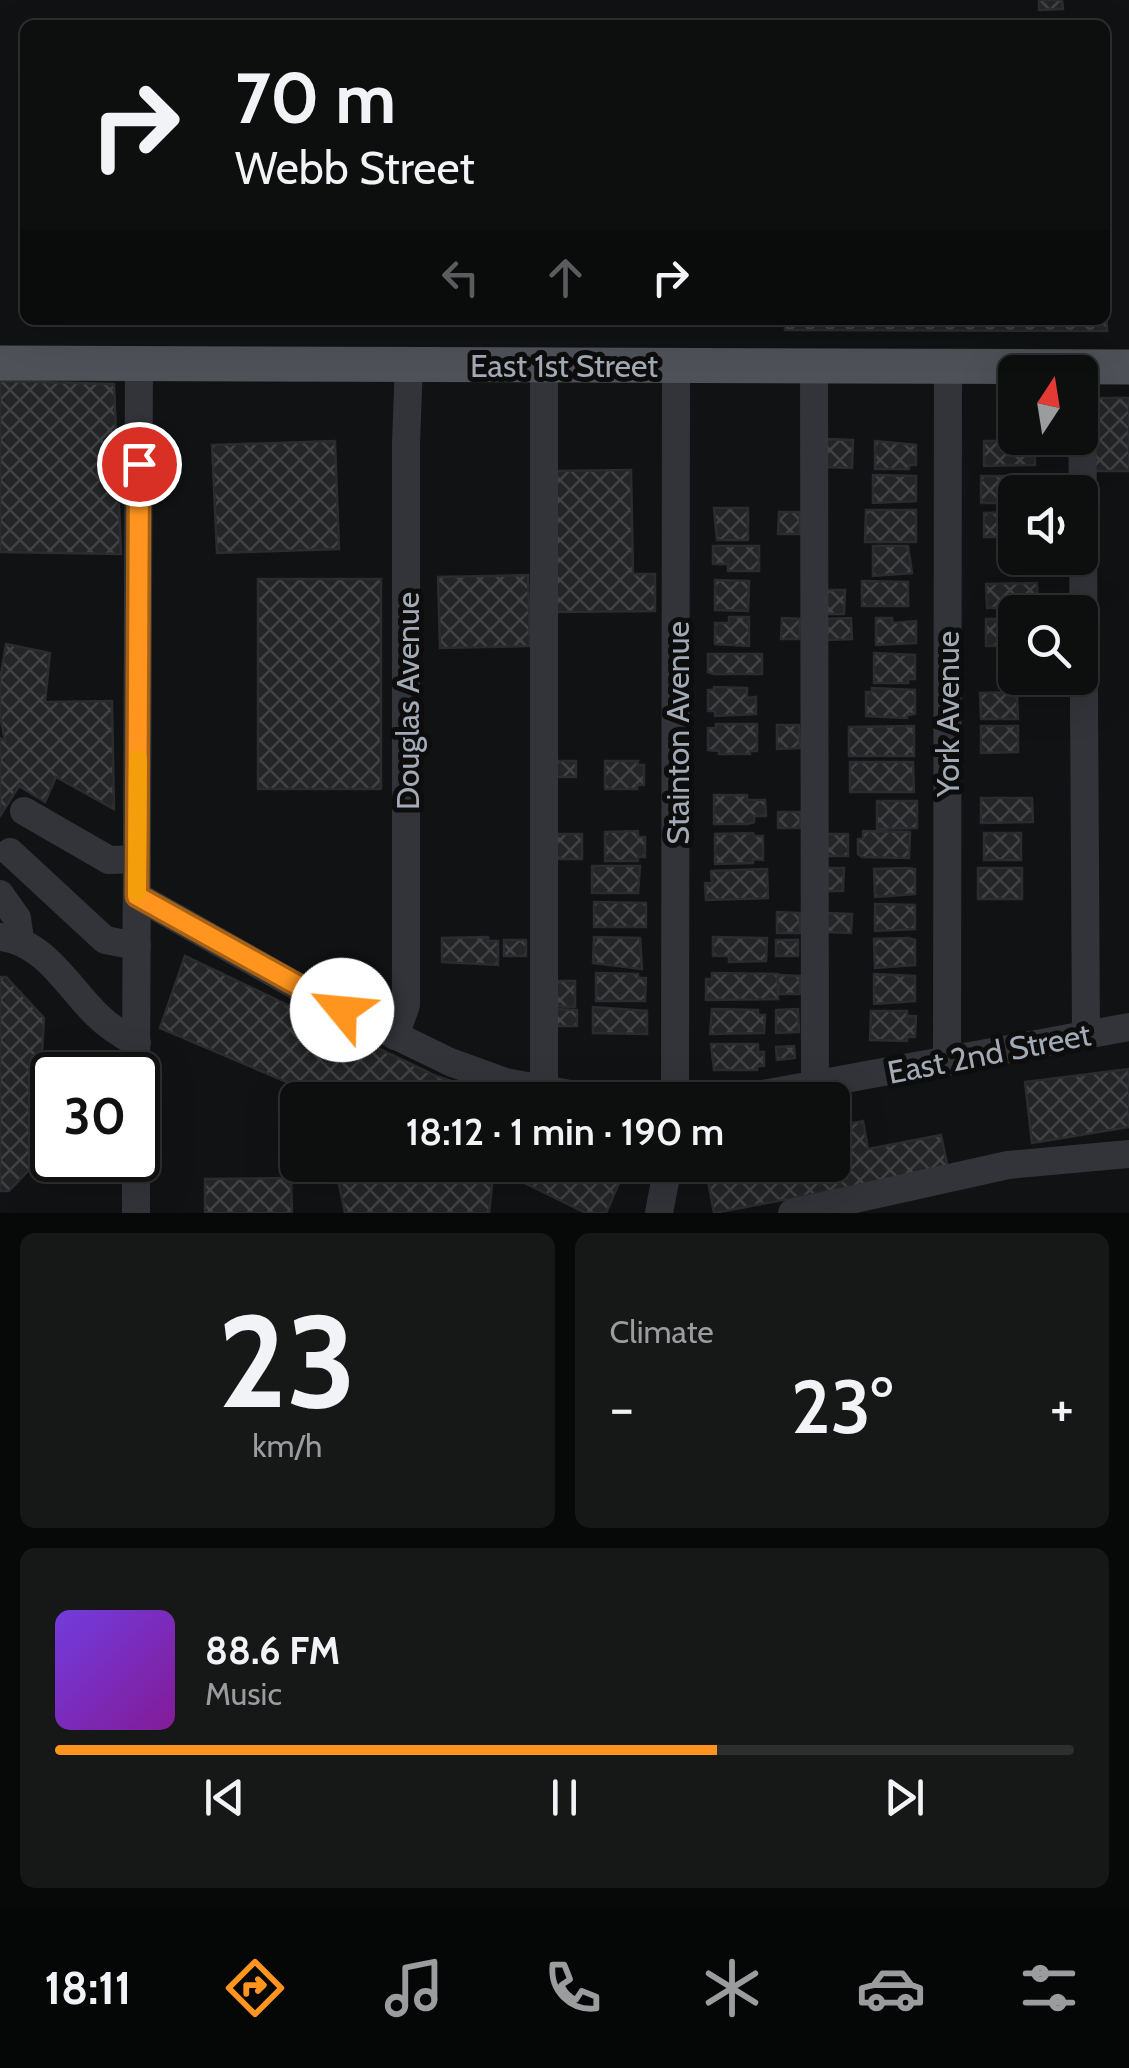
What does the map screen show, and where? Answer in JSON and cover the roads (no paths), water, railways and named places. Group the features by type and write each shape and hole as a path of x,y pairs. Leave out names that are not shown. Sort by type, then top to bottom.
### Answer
{"main road":[{"name":"East 1st Street","path":"0,363 998,366"},
{"name":"East 1st Street","path":"1098,366 1129,366"}],"street":[{"path":"136,1052 139,363"},
{"name":"Douglas Avenue","path":"395,1036 406,1005 406,444 410,364"},
{"path":"544,364 544,1082"},
{"name":"Stainton Avenue","path":"676,366 676,1082"},
{"path":"814,366 815,1082"},
{"name":"York Avenue","path":"947,1062 948,366"},
{"path":"1083,455 1086,1035"},
{"path":"24,811 108,860 137,859"},
{"path":"10,852 104,940 137,946"},
{"path":"0,894 17,918 10,938 36,949 97,1015 136,1043"},
{"path":"137,896 395,1036 505,1082"},
{"name":"East 2nd Street","path":"832,1082 1129,1027"},
{"path":"792,1213 1008,1166 1129,1154"},
{"path":"136,1182 136,1213"},
{"path":"659,1213 665,1182"}]}
